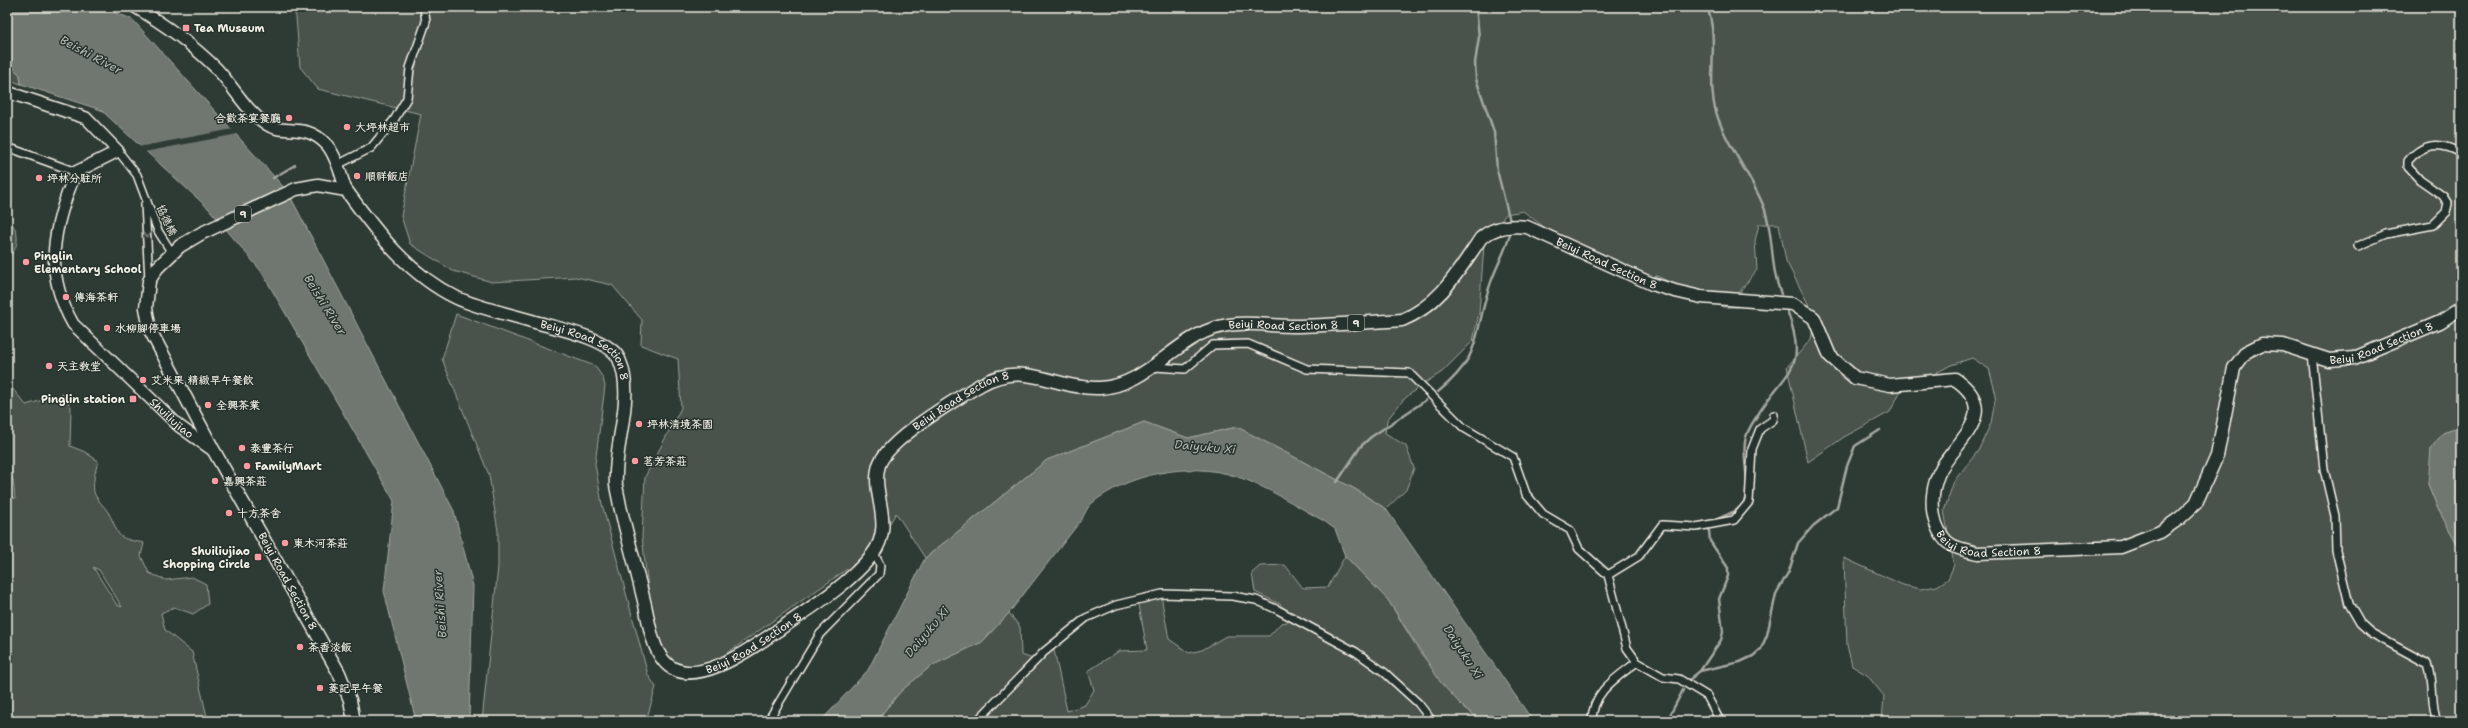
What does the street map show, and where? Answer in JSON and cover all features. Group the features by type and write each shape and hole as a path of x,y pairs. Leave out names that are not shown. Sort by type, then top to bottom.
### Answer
{"main road":[{"path":"134,7 192,46 218,70 254,114 267,125 298,128 317,136 327,146 337,165 346,190"},
{"path":"7,92 86,118 118,151 76,172"},
{"name":"Shuiliujiao","path":"76,172 64,203 56,236 54,270 56,285 62,306 73,324 179,426 214,451"},
{"name":"9","path":"172,253 202,233 296,189 318,185 346,190"},
{"name":"Beiyi Road Section 8","path":"346,190 404,263 426,281 458,299 584,336 607,346 618,358 624,376 625,396 616,484 654,640 666,664 683,672 697,672 723,664 740,655 828,596 850,577 874,553 883,525 878,480 880,464 900,438 982,384 1004,374 1022,374 1100,388 1124,384 1155,367 1197,334 1219,327 1240,323 1297,326 1402,320 1415,315 1442,295 1481,238 1489,232 1514,226 1527,227 1652,284 1676,291 1700,297 1793,304 1814,318 1830,356 1855,378 1890,385 1955,379 1966,386 1972,392 1976,411 1974,422 1965,438 1942,468 1935,482 1933,515 1942,538 1957,549 1978,553 2121,547 2160,532 2180,518 2196,503 2217,456 2234,368 2246,352 2262,344 2283,345 2329,360 2354,358 2440,322 2461,308"},
{"name":"Beiyi Road Section 8","path":"172,253 157,268 149,281 146,308 150,330 214,451 339,673 350,700 354,721"}],"street":[{"path":"337,165 371,148 394,120 407,98 410,68 426,22 424,7"},
{"path":"2358,246 2386,234 2433,225 2446,212 2448,204 2443,196 2420,180 2408,168 2408,161 2418,150 2430,146 2442,146 2461,153"},
{"path":"7,147 76,172"},
{"name":"協德橋","path":"118,151 137,176 158,231 172,253"},
{"name":"協德橋","path":"145,196 149,281"},
{"path":"1155,367 1185,369 1213,344 1248,344 1308,369 1409,373 1464,428 1513,457 1526,494 1543,514 1570,530 1579,549 1608,575 1627,648 1636,662 1663,677 1679,679 1707,696 1720,721"},
{"path":"2312,354 2324,469 2335,516 2336,550 2349,604 2360,623 2372,633 2428,664 2431,674 2432,708 2437,721"},
{"path":"1608,575 1639,556 1662,525 1696,527 1734,520 1749,502 1752,449 1760,429 1773,420 1774,415"},
{"path":"768,721 820,634 879,574 880,565 874,553"},
{"path":"977,721 1044,652 1086,618 1116,605 1162,594 1238,597 1256,600 1278,610 1356,652 1384,672 1418,703 1432,721"},
{"path":"1592,721 1592,710 1602,689 1636,662"}],"shaded area":[{"path":"292,7 2461,7 2461,427 2443,433 2428,484 2438,509 2461,551 2461,721 1882,721 1884,696 1867,675 1852,666 1847,645 1844,558 1903,585 1921,589 1937,586 1948,579 1954,565 1944,511 1954,481 1978,451 1991,423 1996,395 1989,369 1972,358 1951,365 1926,378 1905,382 1890,412 1844,437 1808,462 1787,367 1811,339 1815,317 1786,261 1779,224 1759,224 1755,241 1757,270 1741,290 1738,307 1723,307 1657,276 1630,281 1565,243 1523,211 1506,214 1484,245 1479,313 1473,341 1442,372 1420,386 1403,400 1387,420 1385,433 1406,446 1414,468 1406,490 1386,509 1355,489 1237,427 1188,438 1144,422 1047,460 925,558 896,513 873,551 707,667 684,672 664,660 651,615 642,536 645,477 681,408 678,359 641,345 642,320 612,285 576,277 492,282 453,271 410,244 401,216 421,114 318,89 300,67 296,17"},
{"path":"7,62 20,75 21,84 7,79"},
{"path":"7,220 15,228 17,239 14,250 7,258"},
{"path":"456,314 595,366 603,378 605,386 595,464 602,504 648,675 656,687 646,721 482,721 498,567 498,531 489,475 442,359"},
{"path":"7,370 11,387 26,405 63,394 71,407 70,446 85,452 98,461 94,483 95,495 108,512 119,535 127,539 144,543 141,556 149,573 166,580 192,577 206,584 208,604 193,614 174,607 161,613 165,630 192,652 208,721 7,721 7,493 15,499 13,479 7,476","holes":["93,567 99,570 122,607 117,605"]},
{"path":"1345,556 1388,600 1419,651 1463,707 1482,721 876,721 901,691 931,666 982,642 1009,613 1020,627 1021,655 1036,660 1054,650 1067,711 1085,705 1094,690 1088,671 1119,651 1147,650 1138,599 1161,596 1169,639 1189,653 1202,650 1226,636 1269,636 1281,623 1293,621 1280,604 1255,592 1252,573 1260,566 1285,565 1303,588 1328,587"}],"water":[{"name":"Beishi River","path":"7,7 100,7 132,19 288,192 454,511 473,586 469,721 416,721 384,591 394,501 261,271 209,209 101,110 21,84 20,75 7,62"},
{"name":"Daiyuku Xi","path":"1144,422 1188,438 1237,427 1355,489 1386,509 1533,721 1482,721 1463,707 1441,683 1388,600 1345,556 1335,529 1324,521 1280,496 1235,476 1217,472 1179,470 1140,478 1122,485 1091,504 1082,519 1009,613 982,642 931,666 901,691 876,721 821,721 868,670 925,558 1047,460"},
{"path":"2461,427 2461,551 2438,509 2428,484 2431,448 2443,433"}],"pier":[{"path":"233,129 238,134 144,152 138,147"}],"waterway":[{"path":"1476,7 1479,37 1475,63 1476,79 1494,132 1497,170 1510,221"},
{"path":"1707,7 1711,20 1713,46 1712,86 1716,112 1727,138 1754,185 1765,210 1770,231 1773,263 1781,294"},
{"path":"273,178 295,165"},
{"path":"1438,392 1463,367 1470,356 1478,333 1489,288 1511,231"},
{"path":"1715,521 1734,512 1743,504 1747,488 1744,454 1747,434 1752,423 1767,400 1791,369 1795,358 1796,346 1787,310"},
{"path":"1337,482 1361,446 1371,437 1426,400"},
{"path":"1689,680 1700,671 1740,662 1753,656 1761,649 1767,635 1776,594 1789,571 1798,543 1813,526 1837,507 1847,466 1855,446 1880,430"},
{"path":"1700,671 1721,640 1723,632 1719,599 1728,576 1728,568 1710,541 1709,531"},
{"path":"1667,721 1683,690"}],"place":[{"name":"Tea Museum","path":"186,28"},
{"name":"合歡茶宴餐廳","path":"289,118"},
{"name":"大坪林超市","path":"347,127"},
{"name":"順祥飯店","path":"357,176"},
{"name":"坪林分駐所","path":"39,178"},
{"name":"Pinglin Elementary School","path":"26,262"},
{"name":"傳海茶軒","path":"66,297"},
{"name":"水柳腳停車場","path":"107,328"},
{"name":"天主教堂","path":"49,366"},
{"name":"艾米果 精緻早午餐飲","path":"143,380"},
{"name":"Pinglin station","path":"133,399"},
{"name":"全興茶業","path":"208,405"},
{"name":"坪林清境茶園","path":"639,424"},
{"name":"泰豐茶行","path":"242,448"},
{"name":"茗芳茶莊","path":"635,461"},
{"name":"FamilyMart","path":"247,466"},
{"name":"嘉興茶莊","path":"215,481"},
{"name":"十方茶舍","path":"229,513"},
{"name":"東木河茶莊","path":"285,543"},
{"name":"Shuiliujiao Shopping Circle","path":"258,557"},
{"name":"茶香淡飯","path":"300,647"},
{"name":"菱記早午餐","path":"320,688"}]}
